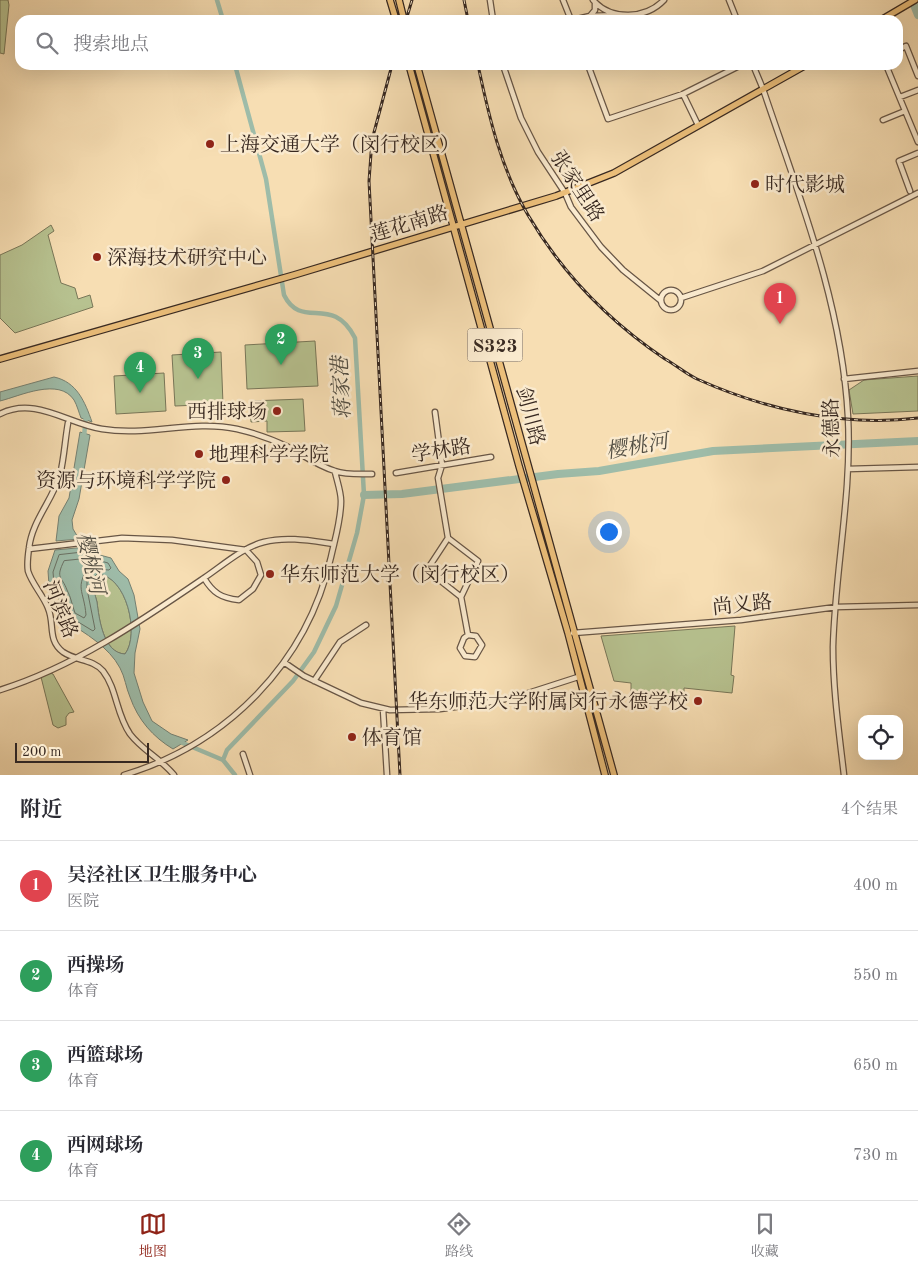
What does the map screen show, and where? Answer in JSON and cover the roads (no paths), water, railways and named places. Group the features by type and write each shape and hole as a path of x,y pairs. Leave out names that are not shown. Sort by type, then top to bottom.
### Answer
{"main road":[{"path":"390,0 394,15"},
{"path":"399,0 403,15"},
{"path":"890,15 915,0"},
{"name":"剑川路","path":"410,70 526,487 614,775"},
{"name":"剑川路","path":"418,70 534,487 571,633 578,677 605,775"},
{"name":"莲花南路","path":"0,359 294,275 565,193 614,173 797,70"}],"street":[{"path":"490,0 492,15"},
{"path":"563,0 570,15"},
{"path":"605,15 643,14 658,6 664,0"},
{"path":"729,0 734,15"},
{"path":"594,1 610,12 620,14"},
{"path":"591,15 595,10 594,1"},
{"path":"903,48 906,46 918,76"},
{"name":"张家里路","path":"505,70 521,118 538,152 565,193 571,207 601,247 624,270 660,300"},
{"path":"590,70 608,120 683,94 730,70"},
{"name":"永德路","path":"755,70 816,245 836,326 844,380 848,426 848,469 836,607 833,683 844,775"},
{"path":"888,70 918,142"},
{"path":"900,97 918,90"},
{"path":"683,94 698,126"},
{"path":"883,120 905,111"},
{"path":"910,190 899,161 918,153"},
{"path":"681,298 763,271 918,192"},
{"path":"668,290 677,292 681,298 680,305 672,311 663,307 660,300 668,290"},
{"path":"844,380 918,371"},
{"path":"0,414 18,408 37,409 50,411 75,422 98,429 144,432 197,425 220,426 280,444 335,472 372,474"},
{"path":"435,412 442,466 438,478 448,538 427,570 462,597"},
{"name":"河滨路","path":"68,423 60,475 49,502 34,526 29,548 28,570 48,606 51,618 50,631 54,644 73,658 90,662 103,671 113,689 121,720 130,734 140,745 163,762 174,775"},
{"name":"学林路","path":"396,473 491,457"},
{"path":"848,469 918,467"},
{"path":"124,775 163,762 202,741 245,707 285,662 302,636 318,602 334,544 341,500 335,472"},
{"path":"29,548 122,538 172,540 246,550 257,562 261,575 253,590 239,600 225,599 212,591 204,578"},
{"path":"448,538 478,561 462,597 468,635"},
{"path":"0,690 52,669 128,628 246,550 264,542 298,539 334,544"},
{"name":"尚义路","path":"571,633 741,620 836,607 918,605"},
{"path":"311,680 340,642 366,625"},
{"path":"468,635 476,636 482,645 481,650 475,657 465,656 460,648 464,638 468,635"},
{"path":"285,662 311,680 361,703 383,709 440,709 485,703 516,697 578,677"},
{"path":"383,709 387,775"},
{"path":"243,754 250,775"}],"water":[{"path":"54,377 69,383 74,388 83,400 92,422 81,418 74,400 67,393 59,390 49,389 28,392 0,401 0,392"},
{"path":"80,432 90,435 79,499 72,520 73,529 79,539 56,541 59,516 69,498"},
{"path":"87,547 96,554 111,558 119,571 128,579 134,595 140,629 135,653 134,673 143,702 152,721 171,734 188,740 173,749 159,739 137,713 122,671 110,653 81,630 66,621 57,593 49,585 48,571 55,550","holes":["97,574 107,577 116,584 128,607 131,634 125,654 112,648 101,625 92,579"]}],"waterway":[{"name":"蒋家港","path":"217,0 222,15"},
{"path":"912,0 918,15"},
{"name":"蒋家港","path":"235,775 223,760 227,750 293,681 314,652 336,606 357,533 364,495 355,338 346,325 337,317 299,311 291,305 284,295 266,179 236,70"},
{"name":"樱桃河","path":"84,437 86,415"},
{"name":"樱桃河","path":"364,495 402,494 558,474 599,471 713,451 918,441"},
{"name":"樱桃河","path":"178,741 223,760"}],"railway":[{"path":"408,15 412,0"},
{"path":"464,0 467,15"},
{"path":"391,70 372,140 369,181 400,775"},
{"path":"479,70 503,161 528,215 556,257 589,295 645,345 693,377 723,390 777,407 833,418 862,420 918,418"}],"place":[{"name":"上海交通大学（闵行校区）","path":"210,144"},
{"name":"时代影城","path":"755,184"},
{"name":"深海技术研究中心","path":"97,257"},
{"name":"吴泾社区卫生服务中心","path":"780,324"},
{"name":"西操场","path":"281,365"},
{"name":"西篮球场","path":"198,379"},
{"name":"西网球场","path":"140,393"},
{"name":"西排球场","path":"277,411"},
{"name":"地理科学学院","path":"199,454"},
{"name":"资源与环境科学学院","path":"226,480"},
{"name":"华东师范大学（闵行校区）","path":"270,574"},
{"name":"华东师范大学附属闵行永德学校","path":"698,701"},
{"name":"体育馆","path":"352,737"}]}
